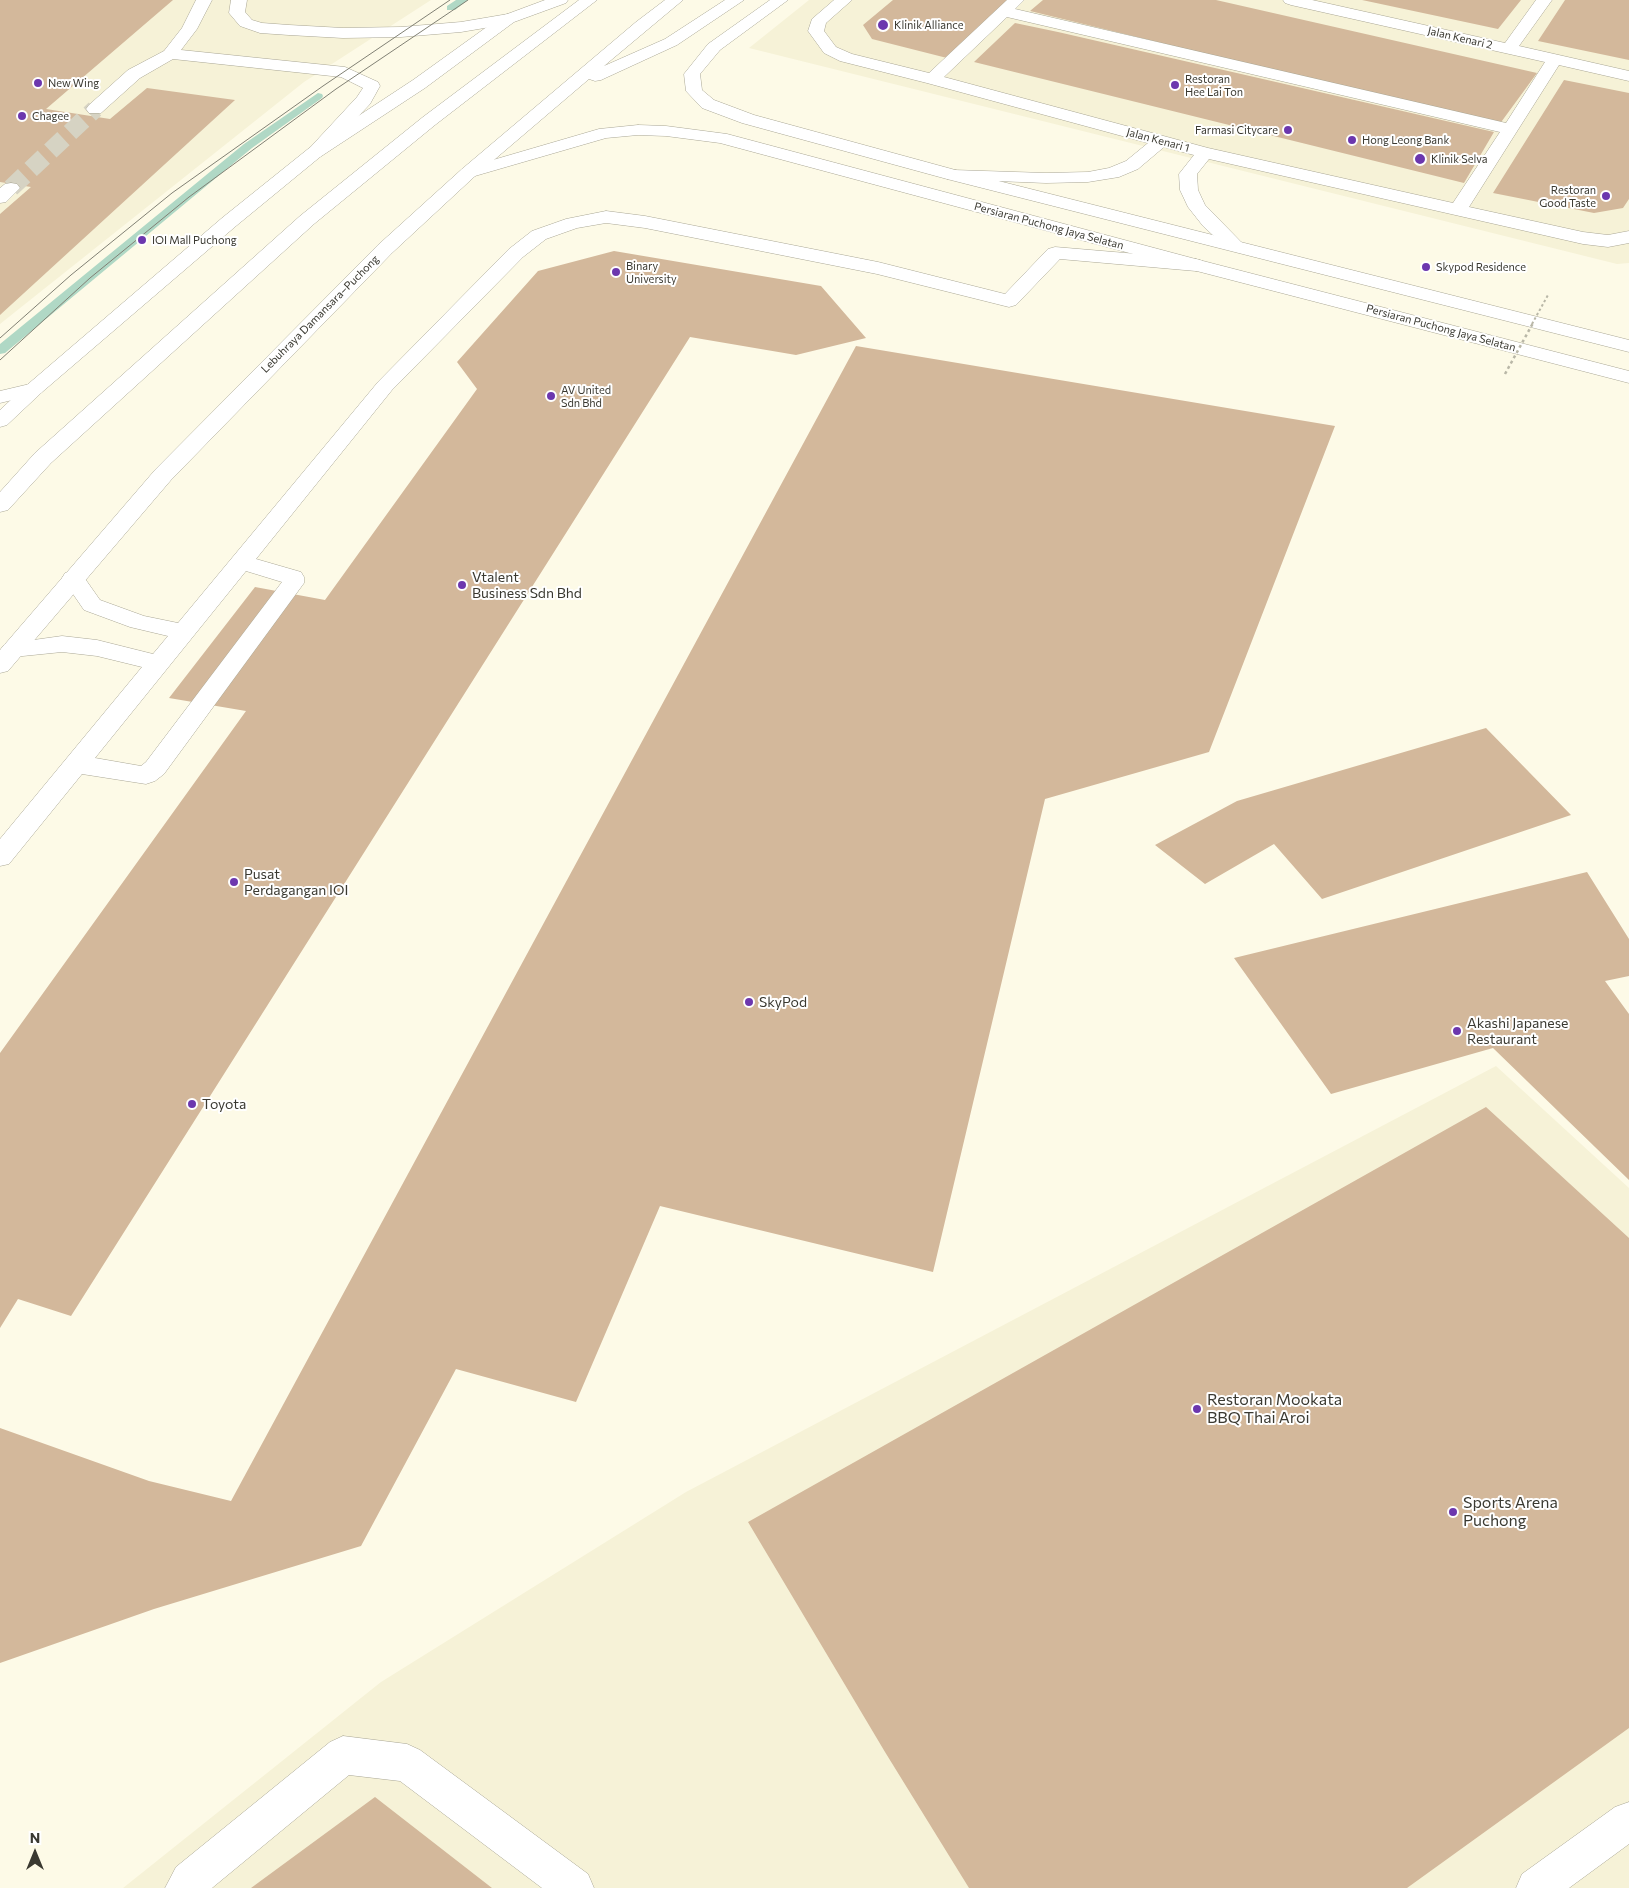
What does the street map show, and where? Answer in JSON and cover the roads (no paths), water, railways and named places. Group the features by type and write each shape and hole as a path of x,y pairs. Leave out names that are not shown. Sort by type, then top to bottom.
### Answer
{"main road":[{"path":"95,109 134,74 170,54 189,28 204,0"},
{"path":"239,0 237,13 246,23 260,28 343,33 401,32 461,27 508,19 560,0"},
{"path":"0,505 43,458 307,220 429,121 588,0"},
{"name":"Lebuhraya Damansara–Puchong","path":"6,657 163,475 385,249 468,173 642,25 675,0"},
{"path":"569,87 671,42 736,0"},
{"name":"Persiaran Puchong Jaya Selatan","path":"780,0 714,47 692,74 694,91 708,104 748,118 953,175 1629,346"},
{"name":"Jalan Kenari 1","path":"844,0 818,22 816,31 830,50 846,58 932,79 1205,153 1555,232 1608,240 1629,237"},
{"path":"932,79 1016,0"},
{"name":"Jalan Kenari 2","path":"1291,0 1629,76"},
{"path":"1509,49 1544,0"},
{"path":"1003,11 1510,129"},
{"path":"0,421 34,389 229,222 314,153 420,84 508,19"},
{"path":"170,54 224,58 345,72 372,86 364,100 314,153"},
{"path":"1459,209 1555,59"},
{"name":"Persiaran Puchong Jaya Selatan","path":"468,173 605,133 638,130 675,132 721,138 1196,265 1629,377"},
{"path":"953,175 1046,178 1088,177 1113,173 1132,165 1161,141"},
{"path":"1205,153 1188,174 1189,190 1197,207 1235,245"},
{"path":"0,857 385,386 516,254 539,235 573,223 606,218 645,222 878,268 1009,301 1056,254 1065,252 1196,265"},
{"path":"1598,337 1629,337"},
{"path":"0,397 34,389"},
{"path":"76,764 146,776 155,768 293,583 293,577 241,562"},
{"path":"74,578 92,605 138,622 184,632"},
{"path":"6,657 62,644 97,648 159,662"},
{"path":"185,1888 190,1881 343,1755 407,1763 574,1888"},
{"path":"1536,1888 1629,1821"}],"waterway":[{"path":"451,8 463,0"},
{"path":"0,350 248,146 318,96"}],"tunnel":[{"path":"11,188 95,109"}],"tram line":[{"path":"0,338 71,275 172,193 323,86 450,0"},
{"path":"0,360 90,278 189,197 336,89 468,0"}],"place":[{"name":"Klinik Alliance","path":"883,25"},
{"name":"New Wing","path":"38,83"},
{"name":"Restoran Hee Lai Ton","path":"1175,85"},
{"name":"Chagee","path":"22,116"},
{"name":"Farmasi Citycare","path":"1288,130"},
{"name":"Hong Leong Bank","path":"1352,140"},
{"name":"Klinik Selva","path":"1420,159"},
{"name":"Restoran Good Taste","path":"1606,196"},
{"name":"IOI Mall Puchong","path":"142,240"},
{"name":"Skypod Residence","path":"1426,267"},
{"name":"Binary University","path":"616,272"},
{"name":"AV United Sdn Bhd","path":"551,396"},
{"name":"Vtalent Business Sdn Bhd","path":"462,585"},
{"name":"Pusat Perdagangan IOI","path":"234,882"},
{"name":"SkyPod","path":"749,1002"},
{"name":"Akashi Japanese Restaurant","path":"1457,1031"},
{"name":"Toyota","path":"192,1104"},
{"name":"Restoran Mookata BBQ Thai Aroi","path":"1197,1409"},
{"name":"Sports Arena Puchong","path":"1453,1512"}]}
